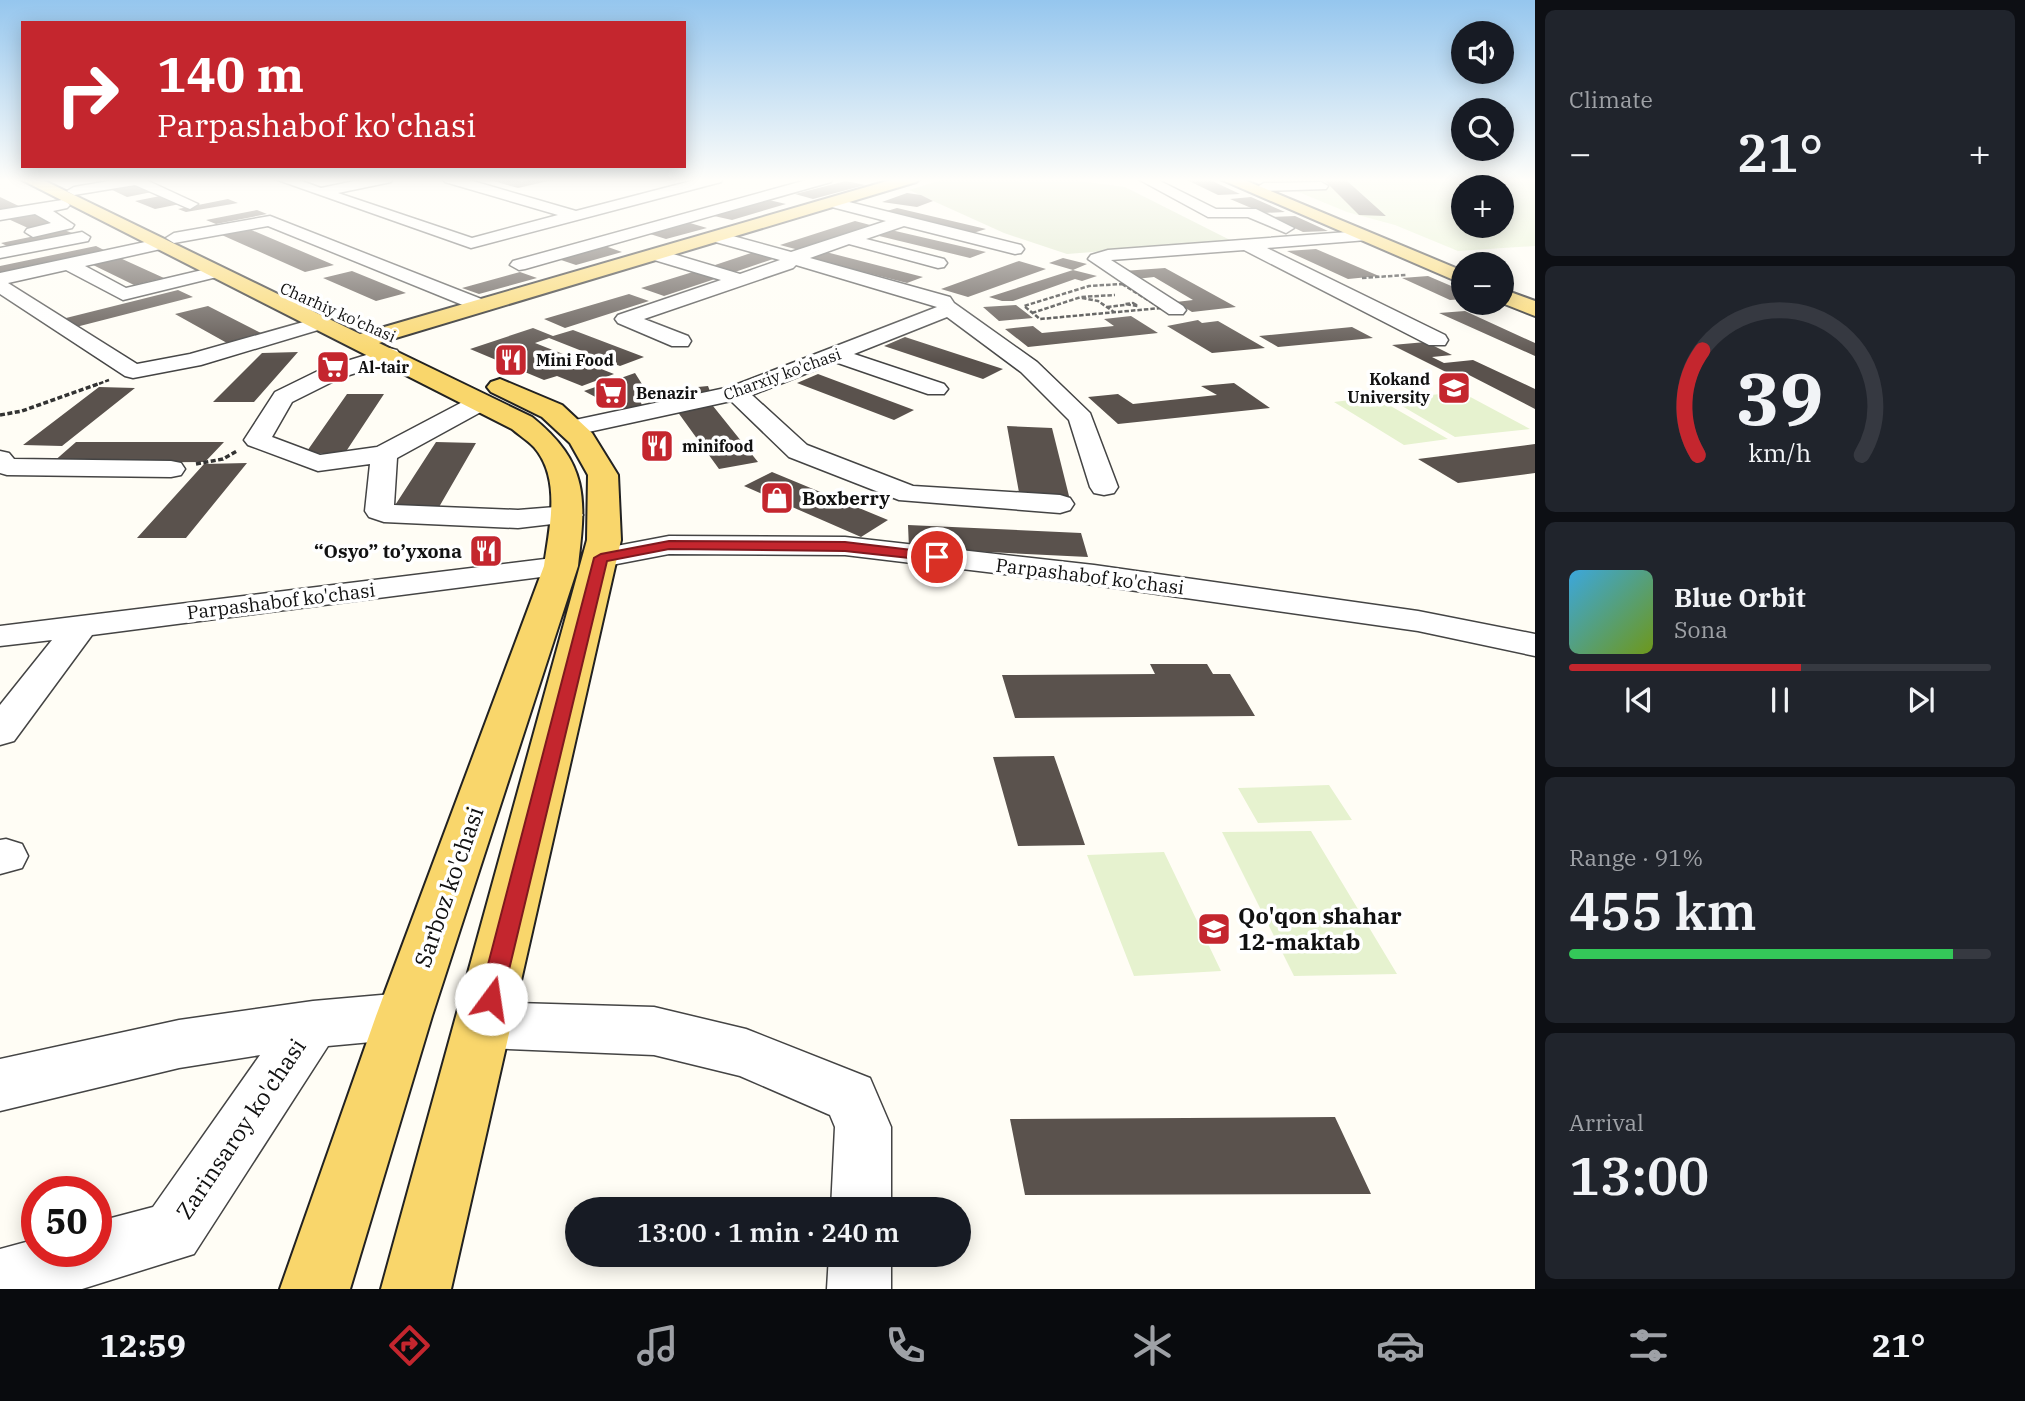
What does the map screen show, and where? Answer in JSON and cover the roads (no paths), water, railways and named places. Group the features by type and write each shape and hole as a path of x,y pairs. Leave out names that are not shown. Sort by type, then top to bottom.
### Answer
{"main road":[{"name":"Charhiy ko'chasi","path":"159,239 215,272 361,341 388,344 444,360"},
{"name":"Charhiy ko'chasi","path":"161,239 388,344 481,402 522,423 548,445 579,490"},
{"path":"388,344 482,306 711,239"},
{"path":"1369,239 1451,271"},
{"path":"1381,239 1451,270"},
{"path":"1514,290 1535,299"},
{"path":"1514,300 1535,309"},
{"path":"480,377 552,411 582,439 579,490"},
{"name":"Sarboz ko'chasi","path":"416,1289 484,1025 581,562 579,490"},
{"name":"Sarboz ko'chasi","path":"315,1289 404,1016 581,562"}],"street":[{"path":"0,253 117,239"},
{"path":"0,279 68,264 140,239"},
{"path":"315,239 482,306"},
{"path":"460,239 471,243 486,239"},
{"path":"519,265 612,239"},
{"path":"724,239 789,261 943,301 947,307 1029,368 1081,418 1104,487"},
{"path":"680,341 625,319 740,280 848,239"},
{"path":"849,239 938,263"},
{"path":"975,239 1015,249"},
{"path":"1176,310 1142,292 1097,259 1108,255 1321,239"},
{"path":"1247,245 1437,340"},
{"path":"657,255 740,280"},
{"path":"68,264 123,294 215,272"},
{"path":"0,286 133,371 193,360 321,323"},
{"name":"Charxiy ko'chasi","path":"569,428 736,393 944,311 947,307"},
{"path":"388,344 283,397 257,440 318,463 384,454 481,402"},
{"path":"836,355 936,390"},
{"path":"736,393 798,451 909,494 1060,504"},
{"path":"384,454 379,511 384,513 518,519 579,490"},
{"path":"0,459 7,467 171,469"},
{"name":"Parpashabof ko'chasi","path":"0,636 581,562 669,545 845,546 1094,575 1418,621 1535,645"},
{"path":"0,732 81,626"},
{"name":"Zarinsaroy ko'chasi","path":"0,1281 172,1233 313,1024 344,1019 404,1016"},
{"path":"0,1085 179,1044 313,1024"},
{"path":"484,1025 654,1031 746,1052 850,1097 863,1127 861,1197"},
{"path":"859,1289 860,1267"}],"place":[{"name":"Mini Food","path":"511,360"},
{"name":"Al-tair","path":"333,367"},
{"name":"Kokand University","path":"1454,388"},
{"name":"Benazir","path":"611,393"},
{"name":"minifood","path":"657,446"},
{"name":"Boxberry","path":"777,498"},
{"name":"“Osyo” to’yxona","path":"486,551"},
{"name":"Qo'qon shahar 12-maktab","path":"1214,929"}]}
